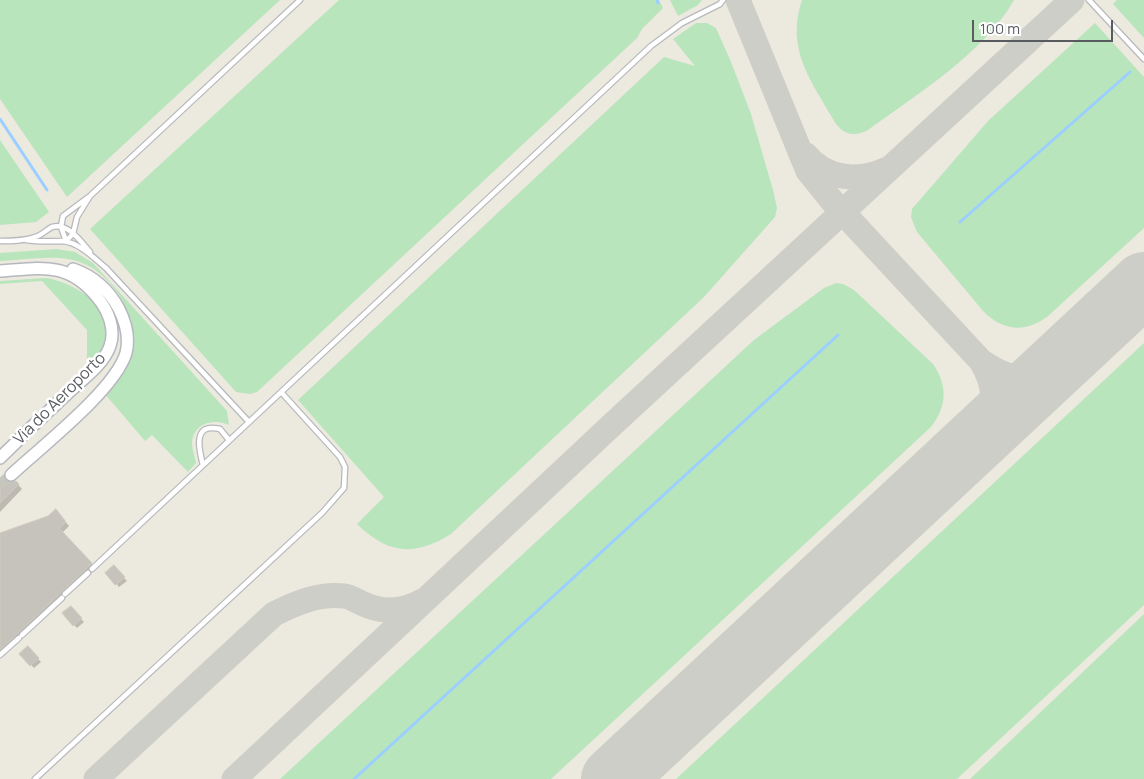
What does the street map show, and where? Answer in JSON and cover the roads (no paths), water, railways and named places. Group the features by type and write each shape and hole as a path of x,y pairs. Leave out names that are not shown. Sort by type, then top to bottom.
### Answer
{"street":[{"name":"Via do Aeroporto","path":"0,271 57,268 81,279 101,302 111,321 110,348 96,367 0,458"},
{"path":"10,475 114,377 126,351 127,327 109,294 86,274 72,269 57,268"}],"lane":[{"path":"66,241 61,226 63,216 90,196 300,0"},
{"path":"0,655 651,46 682,23 720,4 723,0"},
{"path":"1089,0 1144,59"},
{"path":"66,241 73,234 77,217 90,196"},
{"path":"26,240 44,233 50,228 61,226 73,234 249,422"},
{"path":"0,241 26,240 41,243 66,241 76,244 95,258"},
{"path":"35,779 322,513 344,488 346,472 340,457 281,392"},
{"path":"203,465 198,443 202,433 210,428 220,429 229,440"}],"waterway":[{"path":"960,222 1130,72"},
{"path":"0,119 47,190"},
{"path":"354,779 838,335"}],"tunnel":[{"path":"0,485 11,475"}]}
